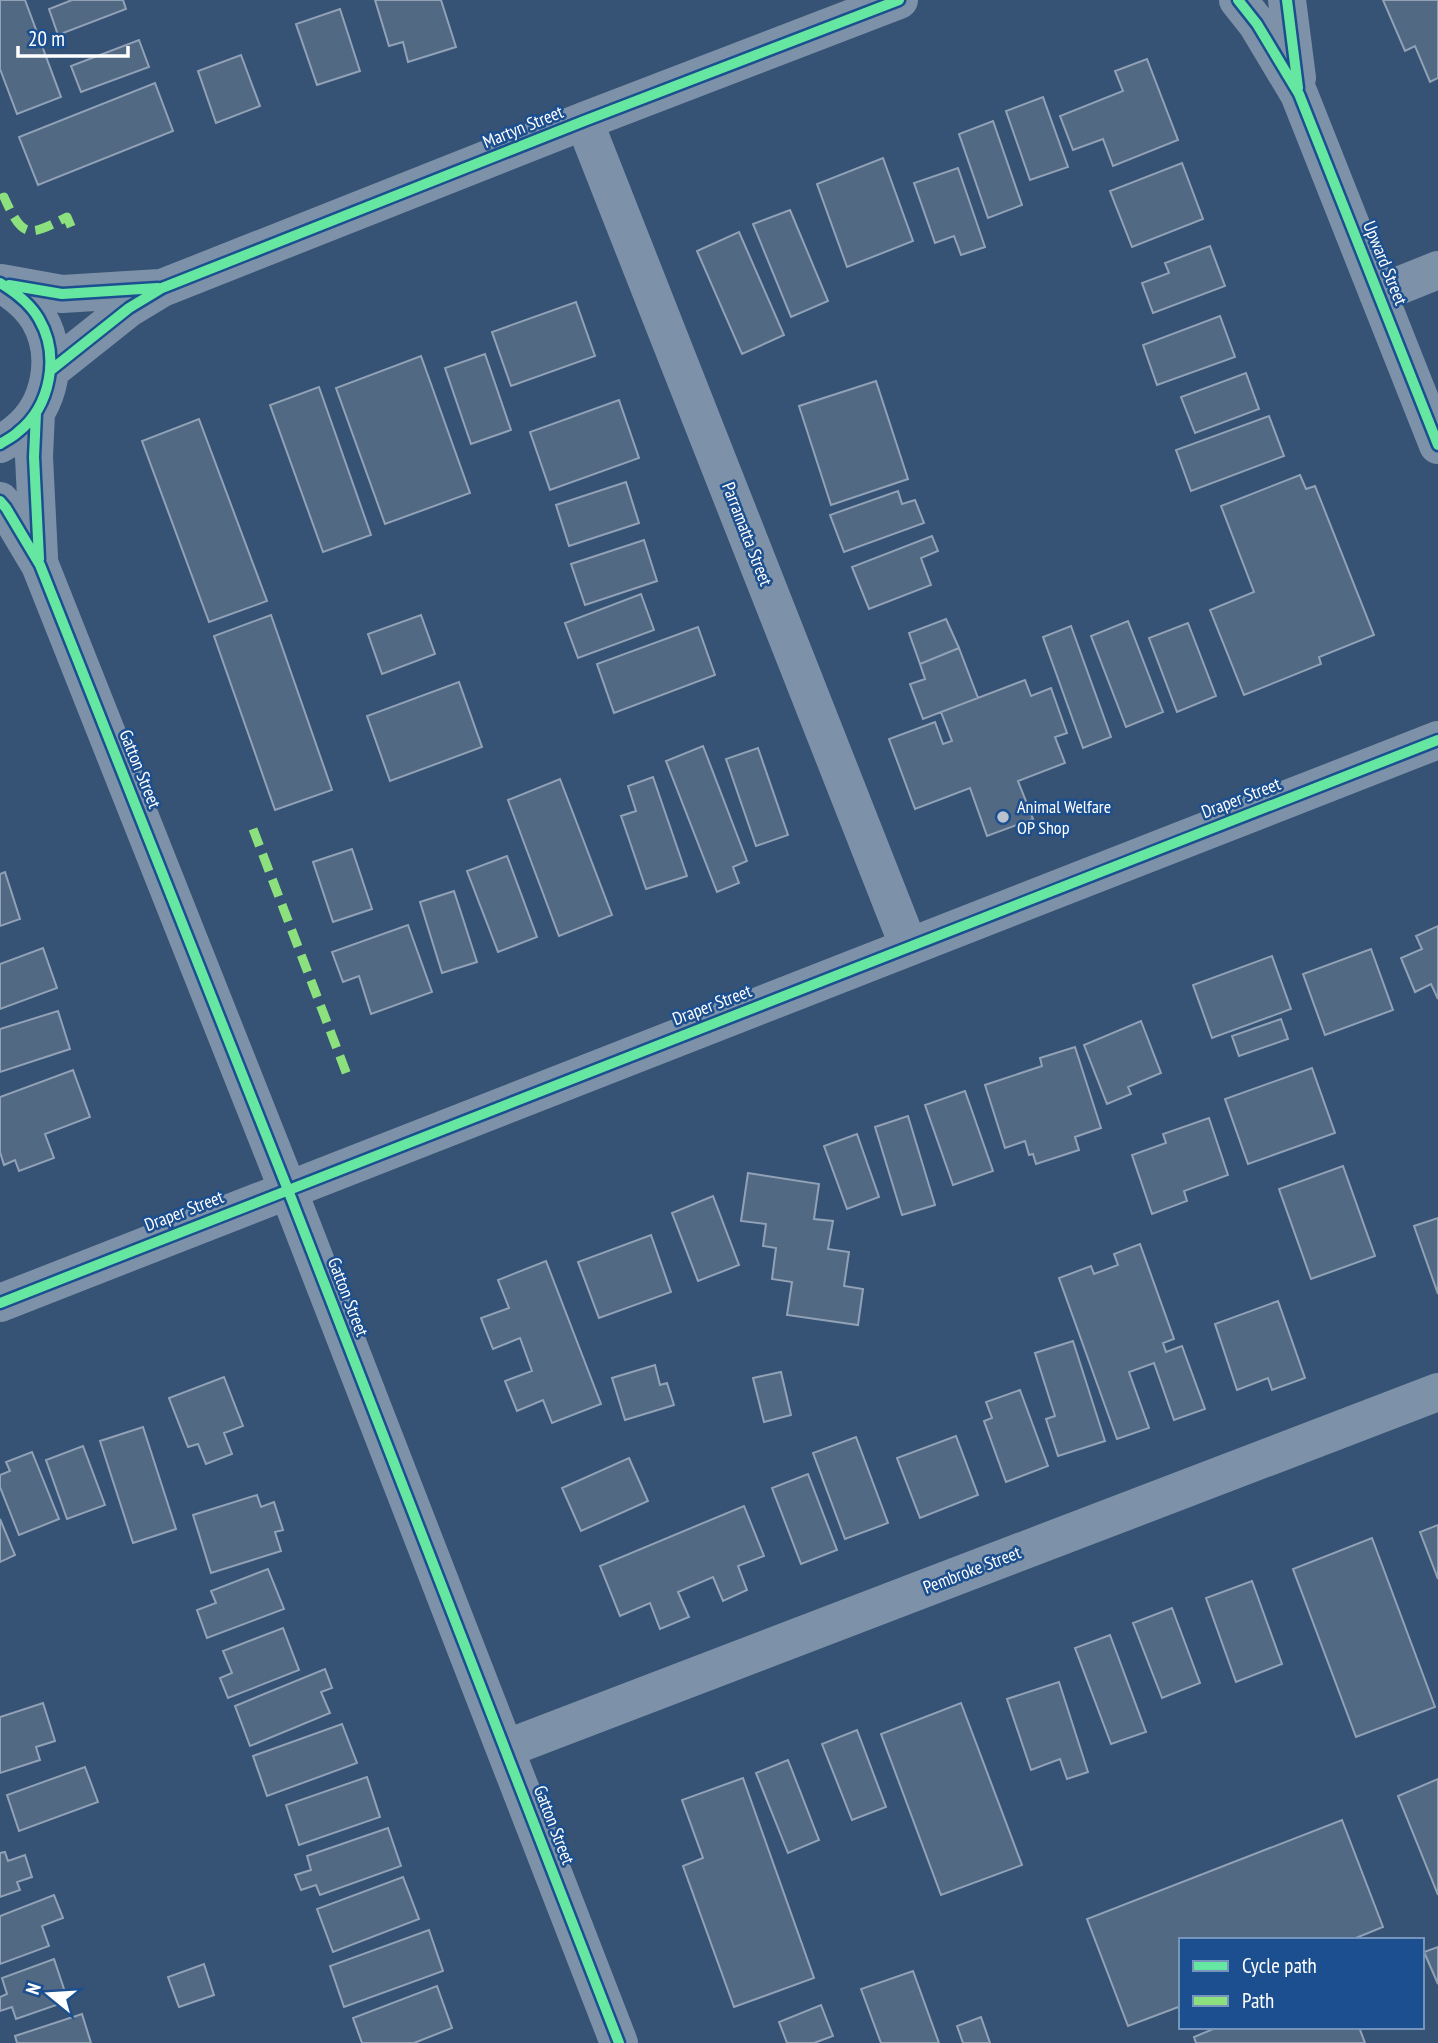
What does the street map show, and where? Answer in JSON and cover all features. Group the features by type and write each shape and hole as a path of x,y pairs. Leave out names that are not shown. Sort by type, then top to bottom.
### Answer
{"street":[{"name":"Martyn Street","path":"51,370 129,308 162,288 899,0"},
{"name":"Upward Street","path":"1238,0 1257,24 1299,94 1438,445"},
{"name":"Upward Street","path":"1287,0 1299,94"},
{"name":"Parramatta Street","path":"584,121 909,947"},
{"path":"1378,294 1438,270"},
{"name":"Martyn Street","path":"1,283 62,294 162,288"},
{"path":"0,444 20,432 36,412 46,393 51,370 49,344 40,319 23,299 1,283"},
{"name":"Gatton Street","path":"36,412 34,457 40,565"},
{"name":"Gatton Street","path":"0,501 40,565 288,1190 619,2043"},
{"name":"Draper Street","path":"0,1303 1438,740"},
{"name":"Pembroke Street","path":"505,1749 1438,1392"}],"building":[{"path":"0,0 25,0 61,97 17,114 0,69"},
{"path":"72,0 123,0 126,9 58,35 49,9"},
{"path":"375,0 441,0 456,47 408,62 403,42 389,46"},
{"path":"1383,0 1438,0 1438,78 1430,82 1415,46 1405,51"},
{"path":"340,9 360,71 317,85 296,24"},
{"path":"139,40 149,67 81,92 71,66"},
{"path":"241,55 260,106 216,123 198,71"},
{"path":"1147,59 1178,140 1113,166 1103,139 1073,150 1060,116 1123,91 1115,71"},
{"path":"155,83 173,131 38,185 19,137"},
{"path":"1043,97 1068,167 1030,180 1006,111"},
{"path":"993,121 1022,205 988,218 959,134"},
{"path":"883,158 913,241 847,267 817,184"},
{"path":"1182,163 1203,219 1132,247 1110,191"},
{"path":"958,168 985,247 961,255 954,236 935,243 914,183"},
{"path":"790,210 828,301 791,317 753,224"},
{"path":"739,232 784,335 742,354 697,251"},
{"path":"1210,246 1225,286 1153,313 1142,283 1169,273 1165,263"},
{"path":"576,302 595,356 511,386 492,332"},
{"path":"1220,316 1235,357 1157,385 1143,345"},
{"path":"485,354 511,430 471,444 445,368"},
{"path":"421,356 470,493 385,524 336,388"},
{"path":"1246,373 1259,409 1195,433 1181,397"},
{"path":"876,381 908,479 831,505 799,406"},
{"path":"319,387 371,535 323,552 270,405"},
{"path":"619,400 639,458 550,490 530,432"},
{"path":"1269,416 1284,456 1191,491 1176,450"},
{"path":"199,419 267,601 209,622 142,441"},
{"path":"1300,475 1306,489 1315,486 1374,635 1319,657 1321,664 1244,695 1210,610 1254,592 1221,506"},
{"path":"626,482 639,523 569,546 556,505"},
{"path":"898,491 902,504 915,500 924,523 844,552 830,515"},
{"path":"932,536 938,551 921,558 931,585 869,609 852,567"},
{"path":"644,540 657,581 585,605 571,564"},
{"path":"641,594 654,630 578,658 565,623"},
{"path":"271,615 332,790 275,810 214,636"},
{"path":"421,615 435,654 382,674 368,634"},
{"path":"946,619 959,648 920,664 909,633"},
{"path":"1128,621 1163,712 1126,727 1091,636"},
{"path":"1188,623 1216,696 1177,712 1149,638"},
{"path":"1071,626 1111,737 1083,748 1043,637"},
{"path":"698,627 715,675 614,713 597,664"},
{"path":"959,648 978,698 923,719 910,684 925,679 920,664"},
{"path":"1025,680 1031,696 1051,688 1067,733 1055,737 1065,763 1018,781 1033,819 987,836 970,788 915,809 889,739 935,722 943,744 952,741 941,712"},
{"path":"459,682 482,747 390,781 367,716"},
{"path":"703,746 747,861 733,867 739,883 717,892 666,761"},
{"path":"758,748 788,835 756,846 726,759"},
{"path":"653,777 687,876 646,889 621,816 636,811 628,786"},
{"path":"560,779 612,915 559,936 508,800"},
{"path":"352,849 372,909 333,922 313,862"},
{"path":"507,856 537,937 498,952 467,871"},
{"path":"5,872 20,919 0,926 0,874"},
{"path":"454,891 477,962 442,973 420,902"},
{"path":"408,925 432,992 371,1014 359,976 343,982 332,952"},
{"path":"1438,926 1438,999 1431,984 1415,992 1401,958 1422,949 1416,936"},
{"path":"43,948 57,988 0,1009 0,964"},
{"path":"1371,949 1393,1010 1325,1035 1303,974"},
{"path":"1272,956 1291,1009 1212,1038 1193,985"},
{"path":"58,1011 70,1049 0,1072 0,1029"},
{"path":"1281,1019 1288,1039 1239,1056 1232,1036"},
{"path":"1141,1021 1161,1073 1128,1087 1131,1094 1107,1104 1084,1045"},
{"path":"1075,1047 1101,1128 1075,1137 1079,1150 1036,1164 1033,1154 1029,1155 1025,1141 1005,1148 985,1085 1042,1066 1040,1058"},
{"path":"1312,1068 1335,1133 1248,1164 1225,1099"},
{"path":"73,1070 90,1117 45,1134 54,1158 19,1171 15,1160 4,1165 0,1152 0,1097"},
{"path":"965,1091 993,1171 953,1185 925,1105"},
{"path":"908,1116 935,1205 902,1215 875,1127"},
{"path":"1209,1118 1228,1175 1184,1191 1187,1201 1152,1214 1132,1155 1166,1143 1163,1134"},
{"path":"857,1134 879,1197 847,1209 824,1146"},
{"path":"1343,1166 1375,1256 1311,1279 1279,1189"},
{"path":"748,1173 819,1184 814,1219 833,1221 828,1249 849,1252 844,1286 863,1289 858,1325 787,1315 792,1282 772,1279 776,1248 763,1246 766,1224 741,1221"},
{"path":"713,1196 739,1265 698,1281 672,1213"},
{"path":"1438,1218 1438,1294 1414,1226"},
{"path":"651,1235 671,1292 599,1318 578,1262"},
{"path":"1140,1244 1174,1339 1163,1343 1166,1352 1182,1346 1205,1409 1174,1420 1154,1363 1129,1372 1149,1428 1117,1439 1059,1278 1091,1266 1094,1274 1118,1265 1114,1254"},
{"path":"546,1261 601,1404 552,1423 543,1400 517,1411 505,1381 532,1371 520,1338 493,1349 481,1318 509,1308 498,1280"},
{"path":"1278,1301 1305,1378 1272,1390 1268,1378 1237,1390 1215,1324"},
{"path":"1073,1341 1105,1441 1058,1456 1046,1419 1055,1416 1035,1353"},
{"path":"655,1365 660,1385 667,1383 674,1405 625,1420 612,1378"},
{"path":"781,1372 791,1415 764,1422 753,1378"},
{"path":"224,1377 243,1426 224,1433 232,1454 206,1464 198,1444 188,1447 169,1398"},
{"path":"1020,1390 1048,1466 1006,1482 984,1421 992,1418 986,1402"},
{"path":"143,1427 176,1529 133,1543 100,1441"},
{"path":"956,1436 978,1495 920,1518 897,1458"},
{"path":"856,1437 888,1523 845,1539 813,1453"},
{"path":"83,1446 105,1505 67,1519 46,1460"},
{"path":"32,1452 59,1519 19,1535 0,1487 0,1475 10,1471 6,1462"},
{"path":"629,1458 648,1501 581,1531 562,1488"},
{"path":"808,1474 837,1550 801,1564 772,1488"},
{"path":"257,1495 261,1507 274,1502 283,1530 275,1532 281,1551 211,1573 193,1515"},
{"path":"744,1506 764,1556 738,1566 747,1590 723,1601 713,1577 678,1592 689,1617 660,1629 650,1603 620,1616 600,1566"},
{"path":"0,1519 15,1555 0,1562"},
{"path":"1438,1525 1438,1579 1420,1532"},
{"path":"1372,1538 1435,1707 1356,1737 1293,1569"},
{"path":"268,1569 284,1609 207,1638 197,1610 216,1603 211,1591"},
{"path":"1252,1581 1282,1664 1236,1682 1206,1598"},
{"path":"1172,1608 1200,1683 1162,1698 1133,1623"},
{"path":"283,1628 299,1670 228,1698 220,1678 232,1673 223,1651"},
{"path":"1110,1635 1146,1732 1111,1744 1075,1648"},
{"path":"325,1669 332,1688 321,1692 330,1713 250,1746 235,1706"},
{"path":"1059,1682 1088,1772 1067,1779 1060,1759 1031,1770 1007,1699"},
{"path":"43,1703 55,1741 36,1747 40,1760 0,1773 0,1717"},
{"path":"961,1703 1022,1865 941,1895 881,1734"},
{"path":"342,1724 357,1763 267,1796 253,1756"},
{"path":"857,1730 886,1807 852,1820 822,1744"},
{"path":"788,1760 819,1840 788,1853 756,1773"},
{"path":"85,1767 98,1802 19,1831 7,1795"},
{"path":"367,1777 380,1817 299,1845 286,1805"},
{"path":"743,1778 814,1978 734,2007 683,1866 703,1858 682,1800"},
{"path":"1438,1779 1438,1895 1398,1796"},
{"path":"1342,1820 1383,1927 1356,1938 1179,1938 1179,2007 1128,2026 1087,1919"},
{"path":"388,1828 401,1866 320,1895 316,1885 301,1890 295,1875 311,1870 307,1856"},
{"path":"5,1852 8,1861 25,1855 32,1877 17,1882 20,1890 0,1897 0,1853"},
{"path":"403,1877 419,1919 333,1952 317,1909"},
{"path":"54,1895 63,1918 42,1926 49,1946 0,1964 0,1916"},
{"path":"429,1930 443,1971 344,2007 330,1966"},
{"path":"1438,1947 1438,1984 1424,1952"},
{"path":"54,1959 68,2001 16,2019 12,2007 0,2011 0,1997 7,1994 2,1978"},
{"path":"204,1964 214,1995 179,2007 168,1977"},
{"path":"913,1971 939,2043 881,2043 861,1989"},
{"path":"437,1986 452,2028 414,2043 362,2043 353,2018"},
{"path":"821,2005 833,2036 814,2043 787,2043 779,2022"},
{"path":"82,2014 91,2043 17,2043 15,2036"},
{"path":"981,2017 990,2043 963,2043 957,2026"},
{"path":"1213,2029 1360,2029 1365,2043 1196,2043 1194,2037"}],"marked path":[{"path":"0,199 4,197 16,221 28,230 35,231 67,217 73,231"},
{"path":"253,829 349,1080"}],"cycle path":[{"path":"51,370 129,308 162,288 899,0"},
{"path":"1238,0 1257,24 1299,94 1438,445"},
{"path":"1287,0 1298,88"},
{"path":"0,283 22,298 39,319 49,348 50,364 45,394 38,408 18,432 0,444"},
{"path":"9,285 62,294 158,288"},
{"path":"36,413 34,457 39,559"},
{"path":"0,501 40,565 288,1190 619,2043"},
{"path":"0,1303 1438,740"}],"place":[{"name":"Animal Welfare OP Shop","path":"1003,817"}]}
